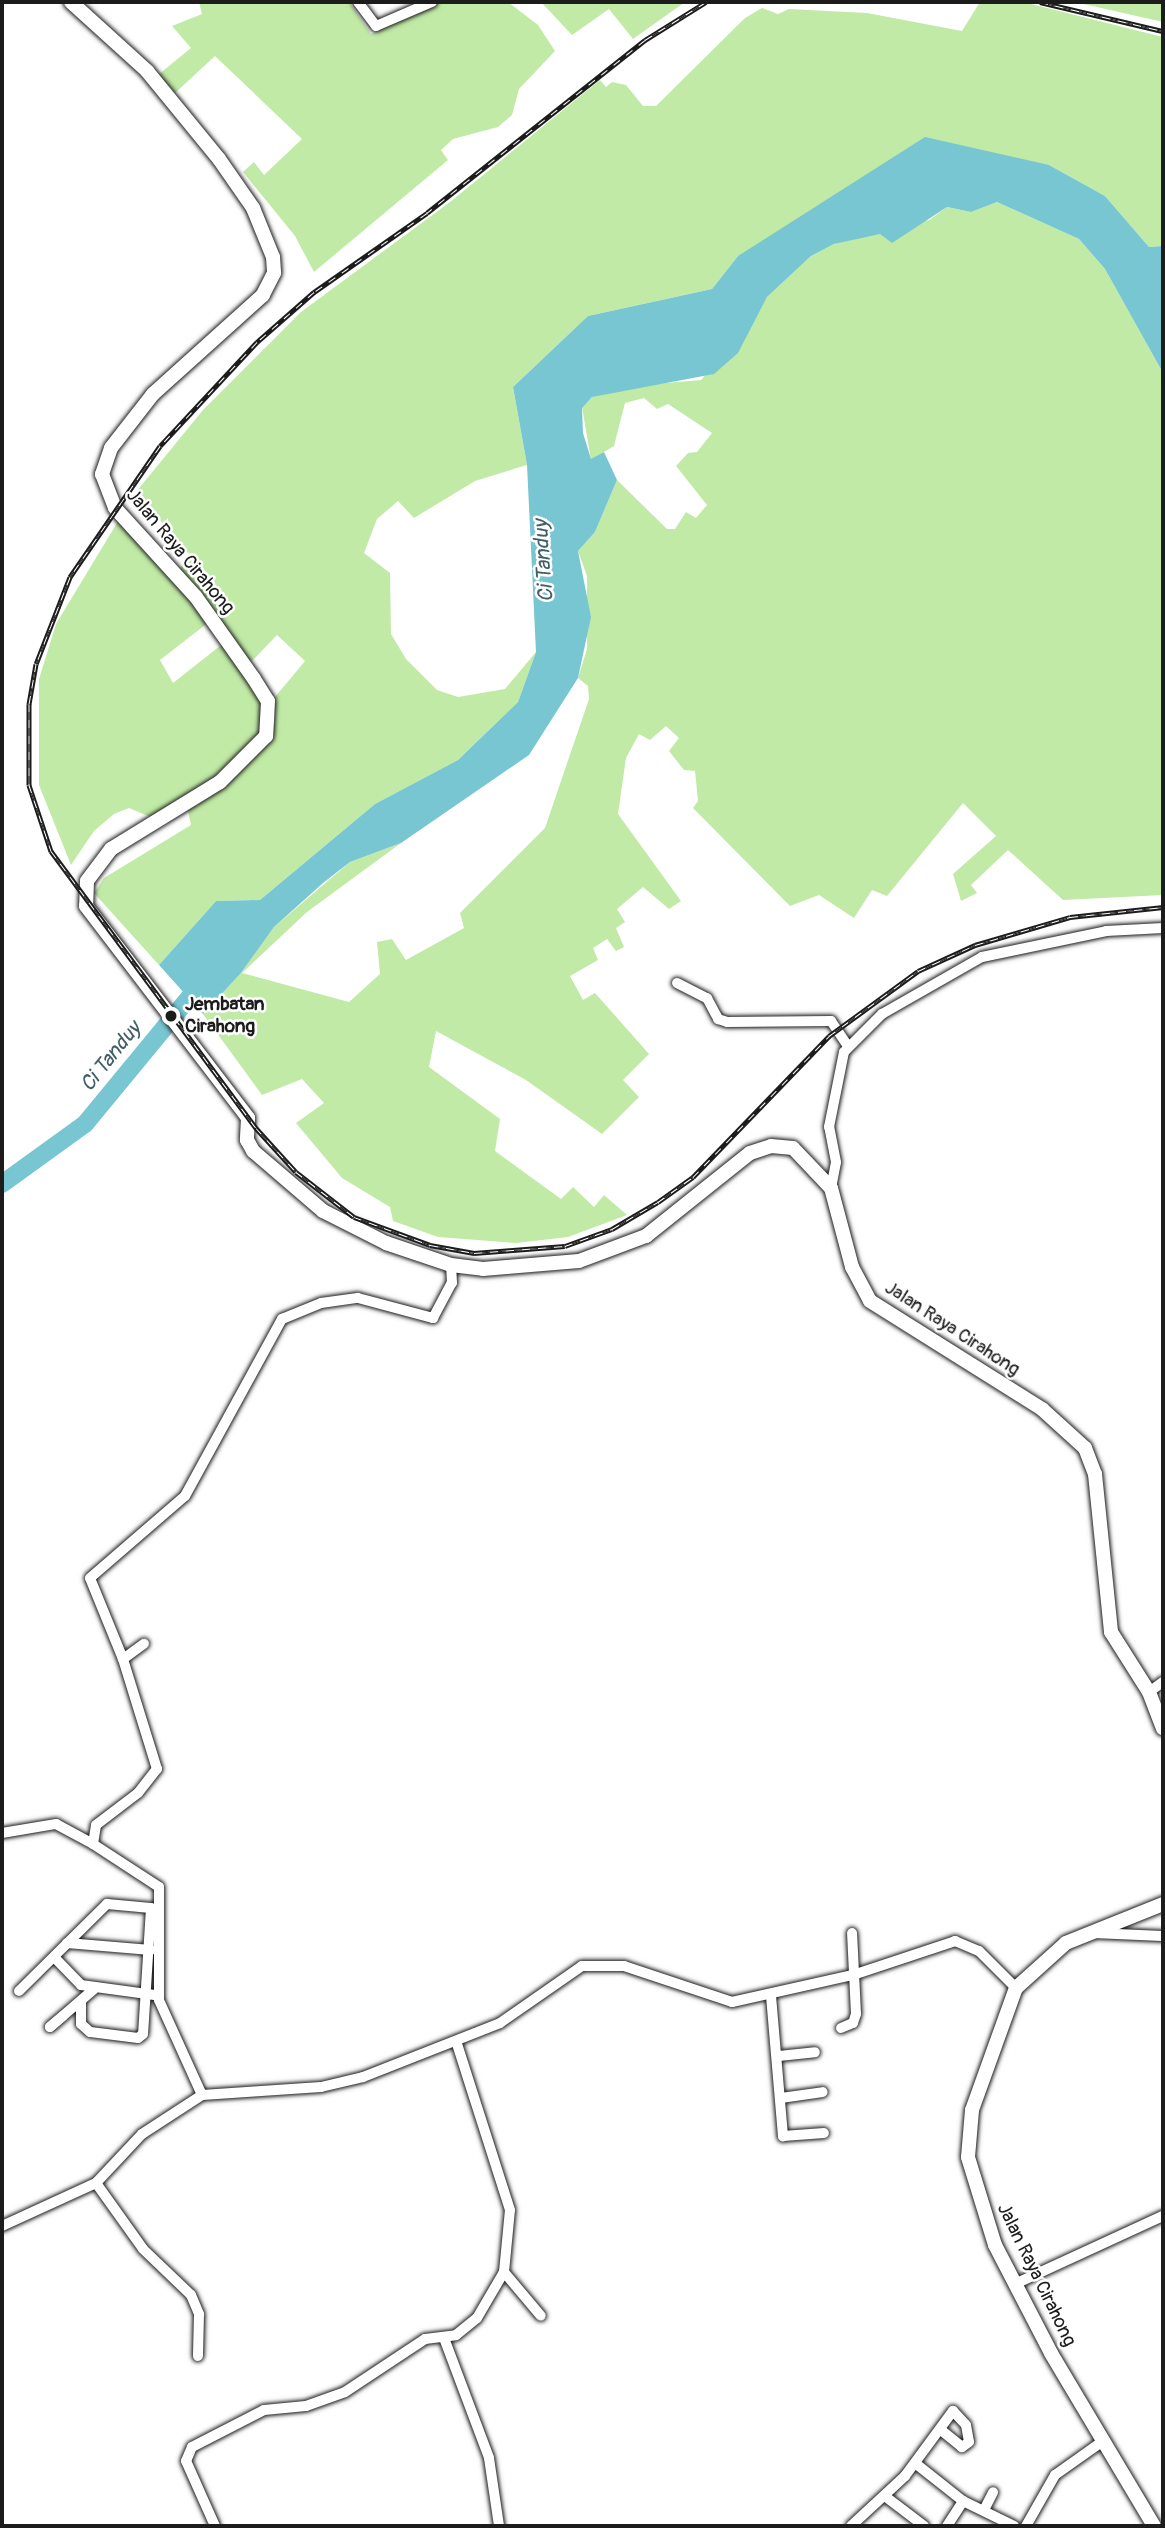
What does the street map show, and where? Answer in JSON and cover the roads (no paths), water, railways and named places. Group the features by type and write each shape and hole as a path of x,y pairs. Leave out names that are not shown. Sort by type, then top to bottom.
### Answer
{"street":[{"name":"Jalan Raya Cirahong","path":"71,2 147,71 219,159 253,208 273,257 274,273 263,295 153,394 111,448 102,474 114,508 196,597 268,701 266,736 220,782 110,849 86,881 86,906 248,1118 247,1140 253,1151 323,1212 386,1243 451,1265 521,1269 614,1250 684,1209 750,1153 771,1146 793,1148 831,1188 852,1266 870,1301 1042,1409 1085,1448 1095,1474 1107,1617 1116,1644 1149,1692 1163,1728"},
{"path":"358,2 376,26 432,2"},
{"path":"831,1188 836,1162 830,1127 847,1045 888,1009 970,961 1106,931 1163,928"},
{"path":"677,983 707,998 718,1018 727,1022 831,1021 847,1045"},
{"path":"93,1844 96,1825 138,1793 157,1769 123,1660 96,1599 92,1573 185,1496 282,1319 321,1303 358,1298 433,1318 452,1283 451,1265"},
{"path":"123,1660 144,1644"},
{"path":"1149,1692 1163,1682"},
{"path":"2,1833 56,1825 93,1844 159,1887 159,2000 202,2095"},
{"path":"19,1991 102,1907 119,1902 152,1909 147,2028 138,2038 90,2032 81,2024 81,2001"},
{"name":"Jalan Raya Cirahong","path":"1154,2526 1103,2441 986,2222 968,2157 972,2110 1016,1988 1066,1943 1163,1904"},
{"path":"841,2028 854,2020 852,1933"},
{"path":"1090,1933 1163,1936"},
{"path":"2,2226 96,2183 142,2134 202,2095 341,2084 456,2041 530,2007 562,1976 582,1966 624,1966 716,2000 771,1996 853,1975 954,1941 979,1951 1016,1988"},
{"path":"67,1943 151,1950"},
{"path":"54,1957 81,1985 94,1989 148,1993 159,2000"},
{"path":"63,2016 50,2027 94,1989"},
{"path":"771,1996 785,2138 824,2133"},
{"path":"215,2526 186,2461 192,2447 264,2410 306,2406 345,2392 425,2339 444,2338 469,2327 505,2272 510,2210 456,2041"},
{"path":"779,2056 815,2052"},
{"path":"781,2098 823,2092"},
{"path":"96,2183 143,2249 191,2295 199,2315 198,2356"},
{"path":"1017,2283 1163,2216"},
{"path":"505,2272 541,2316"},
{"path":"444,2338 485,2444 499,2526"},
{"path":"856,2525 886,2497 940,2430"},
{"path":"1026,2526 1055,2475 1103,2441"},
{"path":"915,2463 963,2501 1012,2526"},
{"path":"984,2510 993,2492"},
{"path":"886,2497 924,2526"},
{"path":"947,2526 963,2501"}],"water":[{"path":"925,137 1049,165 1105,196 1149,247 1163,246 1163,373 1105,269 1079,239 997,202 971,212 947,207 892,243 880,234 834,244 811,256 767,297 738,353 714,374 592,397 582,408 583,433 591,459 604,452 617,480 595,532 578,551 591,617 578,678 529,755 401,843 350,862 323,883 274,927 241,973 203,1014 159,965 216,901 260,900 375,804 458,760 518,702 536,652 527,465 513,387 588,316 712,289 738,256"}],"waterway":[{"name":"Ci Tanduy","path":"2,1184 85,1124 202,982"}],"railway":[{"path":"706,2 645,40 427,213 314,292 257,342 160,446 70,577 36,664 29,704 29,785 51,851 256,1128 296,1172 354,1217 430,1245 474,1253 565,1246 612,1229 658,1202 693,1177 829,1036 918,971 975,945 1070,917 1163,907"},
{"path":"1040,2 1163,31"}],"place":[{"name":"Jembatan Cirahong","path":"171,1016"}]}
